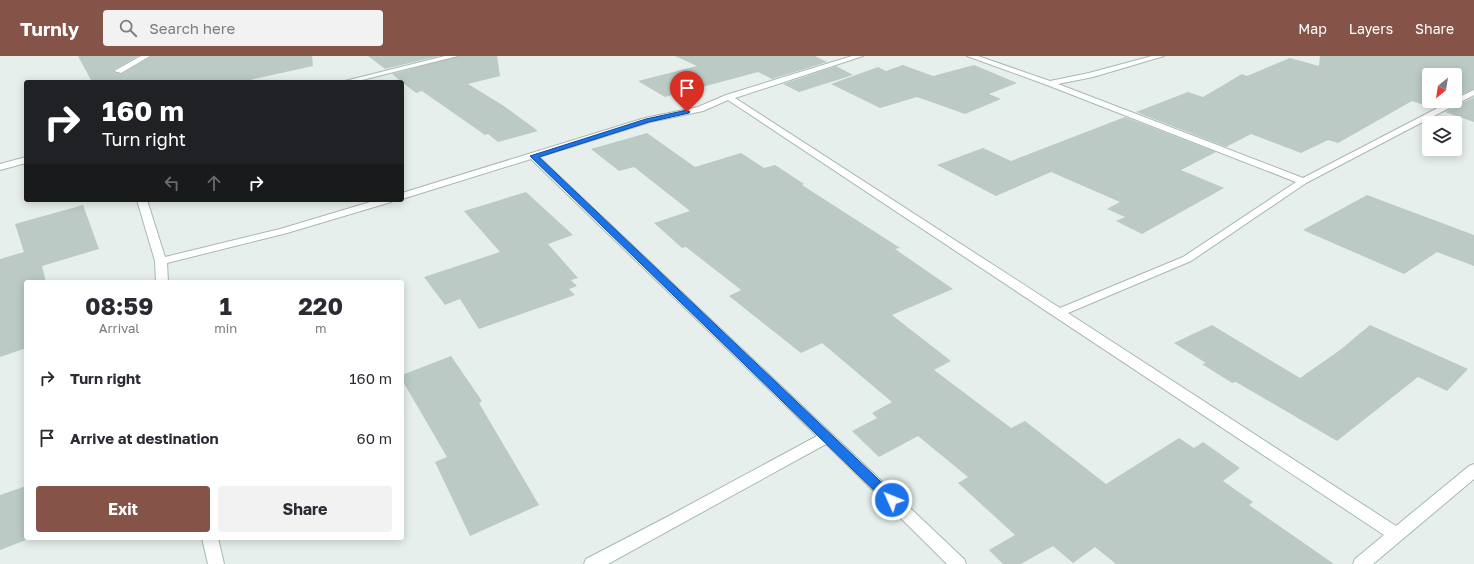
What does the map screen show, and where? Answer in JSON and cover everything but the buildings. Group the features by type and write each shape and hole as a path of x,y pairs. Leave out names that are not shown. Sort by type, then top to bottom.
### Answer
{"street":[{"path":"118,71 146,56"},
{"path":"353,80 454,56"},
{"path":"404,195 648,120 700,109 729,97 859,56"},
{"path":"971,56 1050,83 1303,181"},
{"path":"1050,83 1097,73 1160,56"},
{"path":"1057,313 1187,259 1303,181 1474,92"},
{"path":"729,97 1396,535"},
{"path":"534,156 958,564"},
{"path":"0,167 24,161"},
{"path":"143,202 161,261 162,280"},
{"path":"161,261 283,231 381,202"},
{"path":"592,564 671,523 827,437"},
{"path":"1362,564 1474,470"},
{"path":"210,540 216,564"}],"route":[{"path":"687,112 648,120 534,156 892,500"}]}
